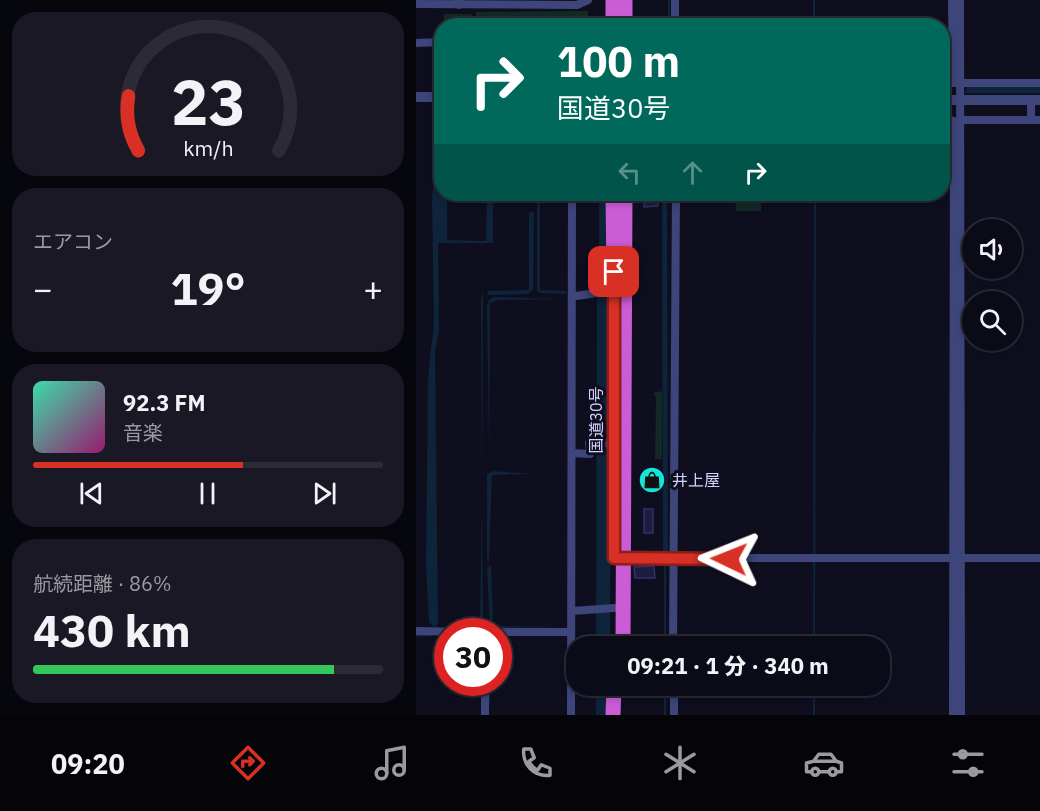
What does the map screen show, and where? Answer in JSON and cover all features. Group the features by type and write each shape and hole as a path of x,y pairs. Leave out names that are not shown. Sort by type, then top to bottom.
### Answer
{"highway":[{"path":"613,0 613,18"},
{"path":"624,0 625,18"},
{"name":"国道30号","path":"613,201 607,291 611,443 623,636"},
{"name":"国道30号","path":"613,636 611,608 619,558 625,201"},
{"path":"613,715 614,696"},
{"path":"623,696 623,715"}],"street":[{"path":"416,4 459,2 577,5 588,0"},
{"path":"675,0 675,18"},
{"path":"953,0 956,11 960,106 957,558 953,715"},
{"path":"956,11 960,0"},
{"path":"416,43 434,42"},
{"path":"950,113 960,106 1040,83"},
{"path":"950,93 960,106 1034,111"},
{"path":"416,97 434,97"},
{"path":"950,103 960,106 1034,111"},
{"path":"571,715 572,201"},
{"path":"673,636 668,558 676,201"},
{"path":"572,296 588,296 607,291"},
{"path":"572,453 590,454 589,443 611,443"},
{"path":"619,558 1040,558"},
{"path":"957,558 961,715"},
{"path":"572,611 611,608"},
{"path":"416,631 434,631"},
{"path":"512,632 571,632"},
{"path":"485,696 485,715"},
{"path":"674,696 674,715"}],"green space":[{"path":"588,11 588,18 476,18 476,12"},
{"path":"444,14 472,14 472,18 444,18"},
{"path":"735,201 761,201 761,211 736,211"},
{"path":"662,391 662,459 655,459 656,398 653,393"}],"water":[{"path":"967,86 1040,86 1040,93 965,93"},
{"path":"434,180 434,201 447,201 447,240 486,241 487,201 493,201 493,243 438,243 439,332 435,350 438,618 434,618 434,627 429,622 426,567 428,378 434,323 432,196"},
{"path":"537,201 540,201 540,290 567,291 565,294 540,293 537,290"},
{"path":"599,201 607,201 608,289 599,288"},
{"path":"662,201 667,201 668,554 663,555"},
{"path":"529,212 534,212 533,290 528,294 488,295 489,291 529,290"},
{"path":"483,291 482,494 481,301"},
{"path":"494,297 566,299 497,300 490,303 489,451 487,307 489,300"},
{"path":"493,471 533,474 492,475 489,561 487,561 487,474"},
{"path":"482,503 483,618 480,618"},
{"path":"491,565 493,618 490,618 487,568"},
{"path":"512,626 563,627 512,628"}],"building":[{"path":"644,201 658,201 658,206 644,207"},
{"path":"644,509 653,509 653,533 644,533"},
{"path":"654,566 655,578 635,578 634,567"}],"waterway":[{"path":"669,0 669,17"},
{"path":"814,0 814,18"},
{"path":"814,636 815,201"},
{"path":"603,636 604,280"},
{"path":"665,559 665,636"},
{"path":"416,636 431,635"},
{"path":"489,696 489,704"},
{"path":"603,696 603,715"},
{"path":"665,696 665,715"},
{"path":"814,696 814,715"}],"place":[{"name":"井上屋","path":"652,480"}],"route":[{"path":"614,272 614,558 729,559"}]}
